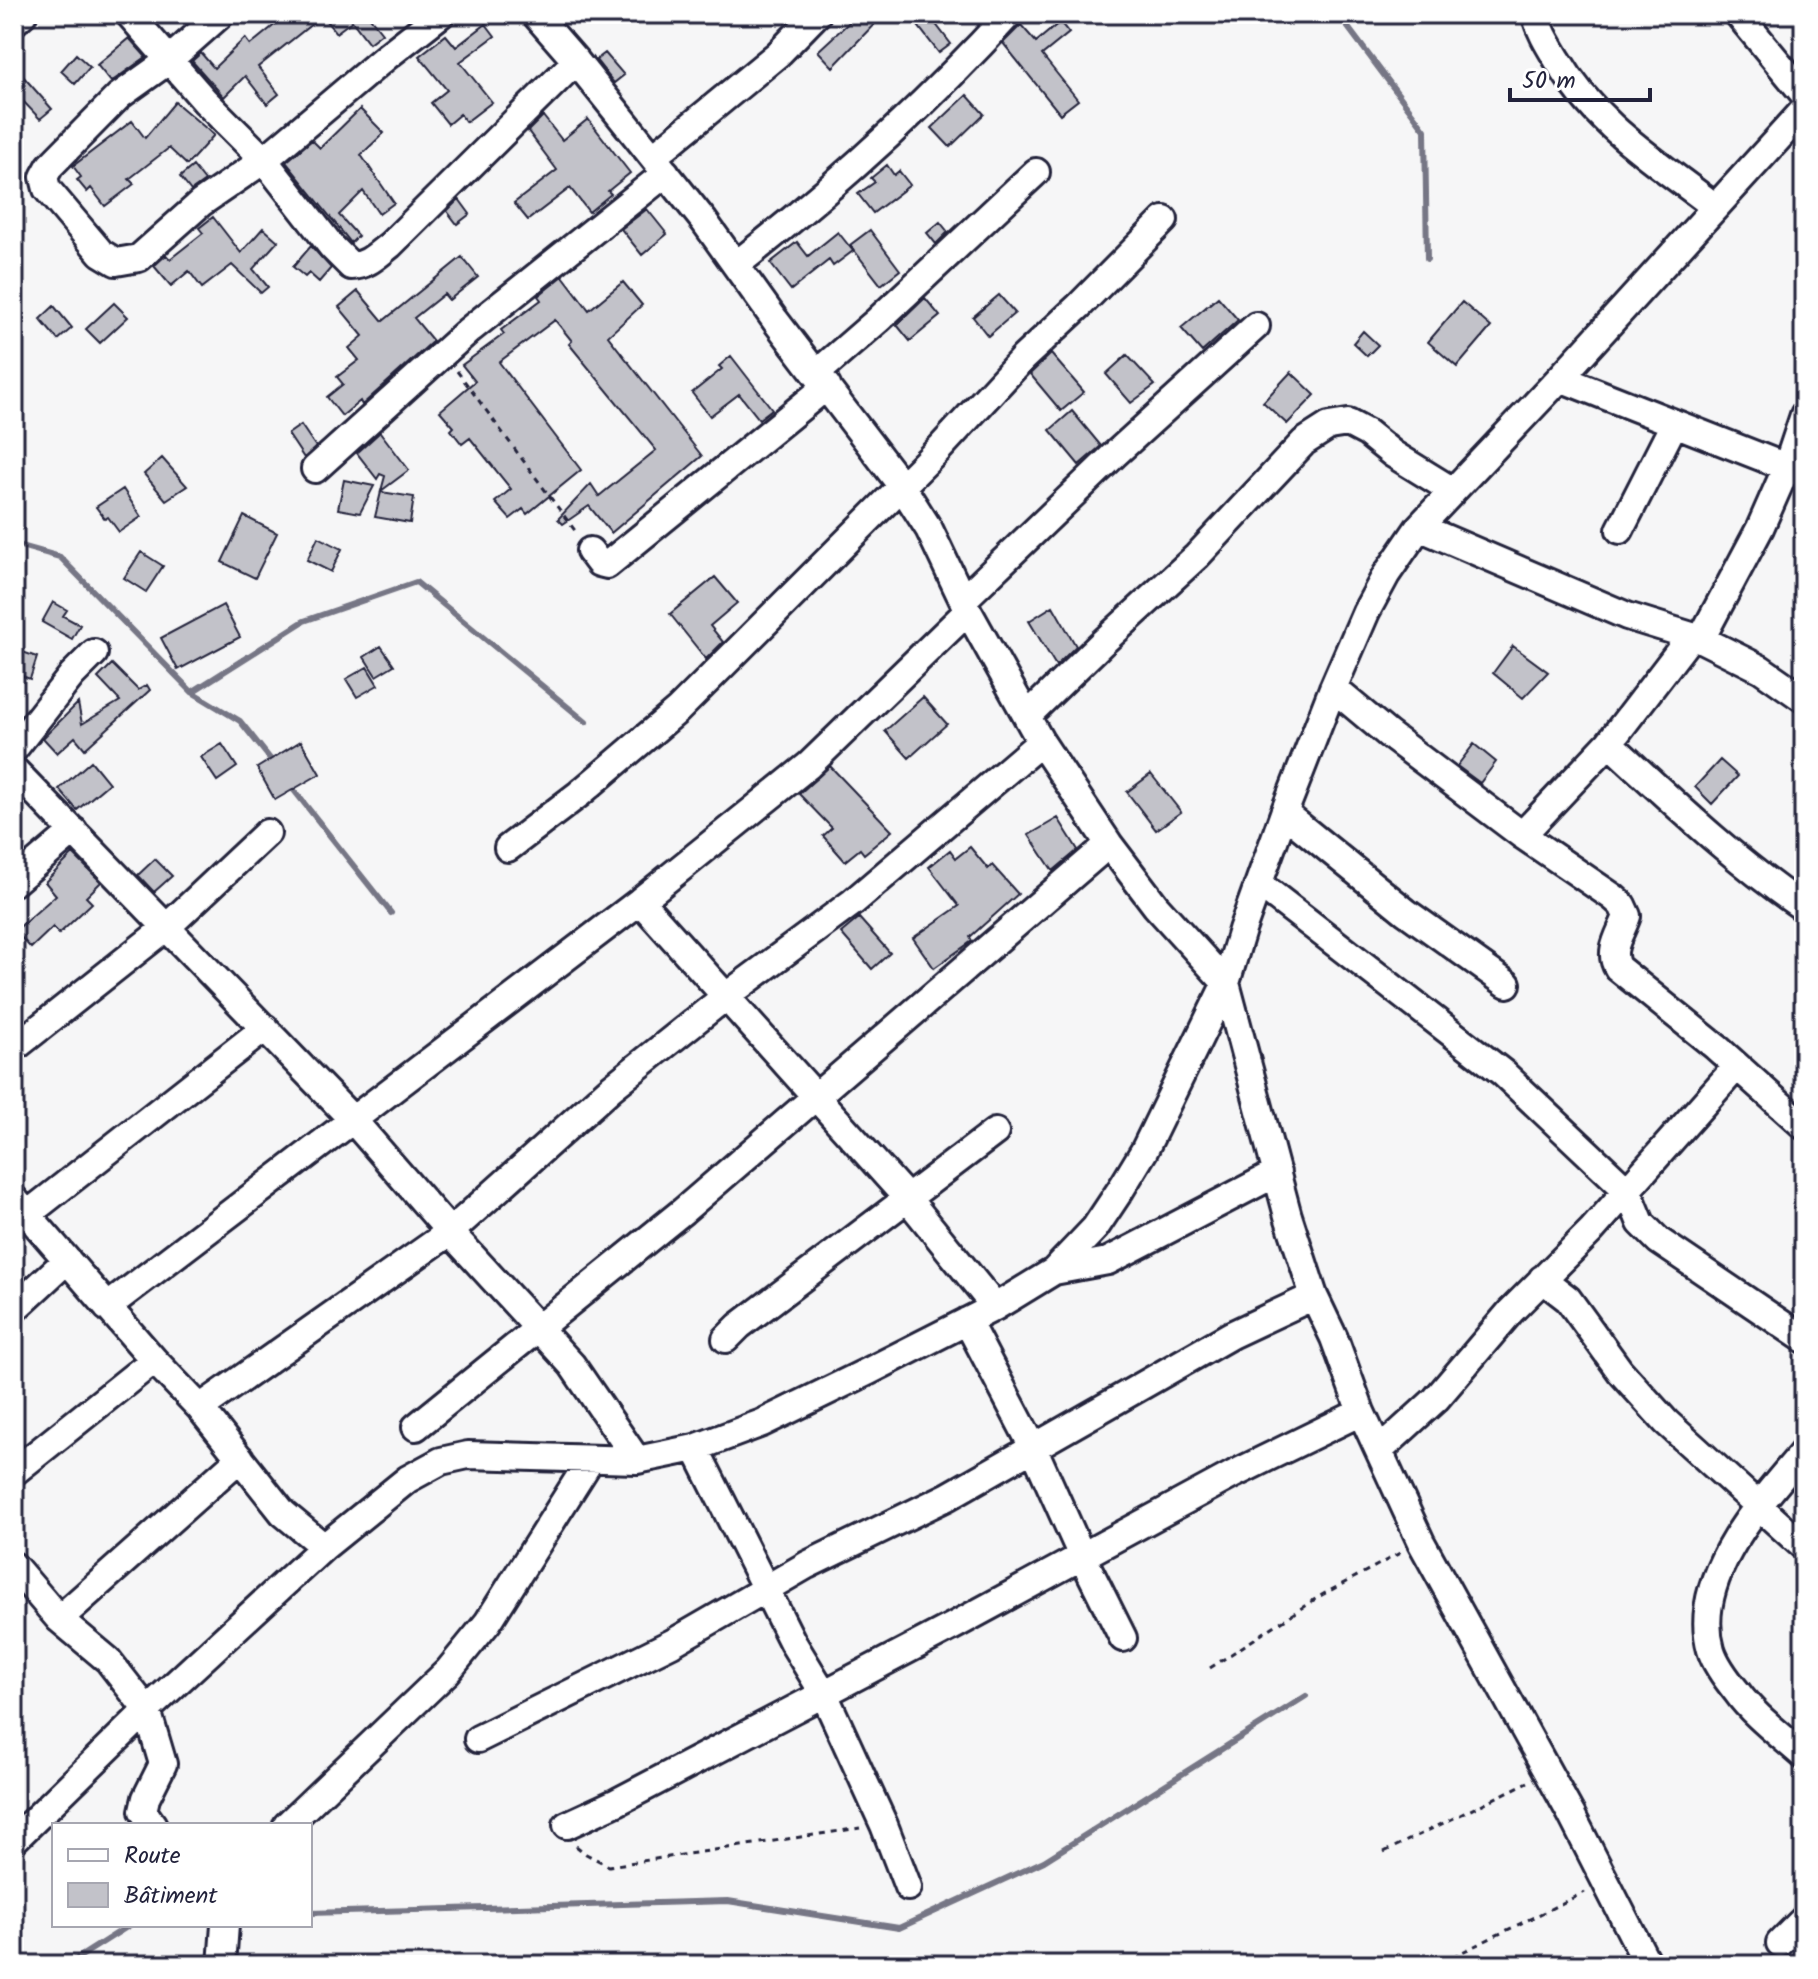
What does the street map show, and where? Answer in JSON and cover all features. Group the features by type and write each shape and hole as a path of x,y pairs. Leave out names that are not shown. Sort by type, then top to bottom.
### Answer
{"street":[{"path":"14,22 23,14"},
{"path":"129,14 168,61 264,160 351,266 369,262 390,245 576,61"},
{"path":"221,14 168,61 119,96 50,166 44,177 47,189 101,253 116,262 139,258 201,203 264,160 441,14"},
{"path":"535,14 737,264 775,320 901,485 929,529 966,605 1041,742 1109,844 1156,906 1226,983 1314,1296 1334,1338 1361,1412 1421,1542 1548,1773 1648,1965"},
{"path":"315,469 443,352 660,165 817,14"},
{"path":"737,264 812,205 940,87 1009,14"},
{"path":"1535,14 1539,28 1573,85 1616,132 1715,207"},
{"path":"1738,14 1804,94"},
{"path":"14,1840 147,1710 324,1547 408,1479 441,1461 468,1455 637,1460 695,1448 762,1423 995,1307 1054,1271 1095,1228 1144,1151 1226,983 1284,813 1333,688 1386,575 1419,527 1560,378 1804,110"},
{"path":"590,551 599,563 607,565 822,380 878,320 1036,172"},
{"path":"508,848 579,794 678,710 940,448 1023,358 1164,220"},
{"path":"107,1307 640,901 809,765 1114,455 1256,326"},
{"path":"1560,378 1795,472"},
{"path":"1522,835 1609,743 1696,638 1795,472 1804,415"},
{"path":"1027,716 1197,556 1304,442 1329,426 1348,423 1453,491"},
{"path":"1620,530 1674,424"},
{"path":"1419,527 1627,616 1696,638 1761,669 1804,699"},
{"path":"14,749 72,675 94,653"},
{"path":"1333,688 1388,734 1522,835 1588,878 1622,905 1627,916 1612,952 1618,968 1804,1126"},
{"path":"200,1408 450,1232 611,1088 725,997 853,902 1041,742"},
{"path":"1609,743 1710,837 1759,878 1804,908"},
{"path":"14,770 352,1119 572,1365 637,1460"},
{"path":"1284,813 1406,912 1507,984"},
{"path":"14,882 74,831"},
{"path":"14,1048 167,927 267,833"},
{"path":"416,1427 683,1211 1109,844"},
{"path":"1259,884 1503,1073 1628,1191 1641,1223 1659,1241 1804,1339"},
{"path":"640,901 907,1198 995,1307"},
{"path":"265,1028 21,1206 107,1307 200,1408 283,1513 324,1547"},
{"path":"1379,1451 1436,1399 1511,1311 1628,1191 1737,1066"},
{"path":"726,1339 995,1132"},
{"path":"1054,1271 1108,1261 1277,1173"},
{"path":"14,1309 67,1260"},
{"path":"1542,1279 1568,1299 1620,1371 1666,1422 1804,1547"},
{"path":"478,1739 672,1643 880,1527 947,1497 1231,1335 1314,1296"},
{"path":"967,1321 1033,1447 1123,1638"},
{"path":"14,1472 154,1360"},
{"path":"567,1825 824,1694 1234,1474 1361,1412"},
{"path":"695,1448 793,1643 824,1694 884,1825 908,1887"},
{"path":"1804,1451 1757,1507 1717,1572 1707,1610 1711,1651 1738,1695 1804,1756"},
{"path":"59,1619 240,1458"},
{"path":"289,1823 448,1671 488,1622 591,1459"},
{"path":"14,1566 59,1619 108,1660 147,1710 163,1764 143,1811 152,1823"},
{"path":"1780,1943 1804,1919"},
{"path":"222,1965 225,1927"}],"path":[{"path":"443,352 590,551"},
{"path":"1210,1668 1320,1596 1421,1542"},
{"path":"1384,1852 1548,1773"},
{"path":"567,1825 568,1838 586,1854 609,1866 884,1825"},
{"path":"1430,1965 1605,1883"}],"building":[{"path":"288,14 367,14 382,33 369,43 352,21 336,33 322,16 258,67 279,94 267,104 245,76 224,97 192,61 201,53 214,68 245,38 250,45"},
{"path":"858,14 884,14 833,67 818,51"},
{"path":"909,14 928,14 951,44 939,53"},
{"path":"1060,22 1069,33 1042,55 1078,100 1060,114 1003,43 1021,25 1036,42"},
{"path":"486,24 495,36 460,62 492,102 466,122 460,114 448,124 431,103 447,90 419,56 446,35 456,47"},
{"path":"129,38 146,57 111,82 97,65"},
{"path":"605,53 624,75 614,83 596,60"},
{"path":"76,54 90,67 75,84 61,71"},
{"path":"14,66 52,109 40,119 19,97 14,102"},
{"path":"967,95 984,114 950,147 932,128"},
{"path":"175,102 214,135 187,165 169,148 129,179 134,184 105,206 91,188 87,192 77,180 81,177 73,166 132,121 145,138"},
{"path":"360,109 384,133 361,155 394,203 379,214 363,191 339,215 358,236 351,243 286,162 312,140 320,148"},
{"path":"543,116 562,140 588,119 630,173 589,212 570,188 528,220 514,203 557,170 528,131"},
{"path":"887,165 894,175 899,171 910,185 873,213 858,194 875,182 871,178"},
{"path":"193,166 205,181 191,191 180,177"},
{"path":"459,199 470,214 457,224 447,211"},
{"path":"647,209 667,234 642,255 621,229"},
{"path":"213,217 241,253 263,228 278,241 253,269 268,287 261,293 232,265 202,288 189,271 171,286 154,266 166,255 170,259 203,233 199,228"},
{"path":"940,222 948,232 936,244 927,233"},
{"path":"870,230 900,270 881,285 850,245"},
{"path":"838,232 853,251 833,266 829,260 791,290 770,263 797,242 808,256"},
{"path":"311,246 331,268 319,282 309,273 305,277 293,267"},
{"path":"462,257 478,277 449,300 444,294 414,318 433,341 362,405 360,401 342,416 327,397 343,384 337,377 359,360 349,348 363,336 339,307 358,291 383,321"},
{"path":"563,276 589,310 623,282 642,305 608,336 702,456 611,533 589,506 563,524 558,519 591,484 599,496 656,450 569,344 572,341 555,320 499,362 581,470 527,514 523,509 510,519 495,502 511,489 470,438 462,444 451,430 454,427 440,411 475,381 462,365 504,334 501,330 541,300 538,296"},
{"path":"999,295 1015,313 988,336 973,317"},
{"path":"1218,297 1238,320 1202,352 1181,328"},
{"path":"925,298 940,316 910,341 897,325"},
{"path":"1462,302 1491,327 1457,367 1428,342"},
{"path":"114,303 128,317 100,343 86,329"},
{"path":"54,306 72,328 58,340 40,319"},
{"path":"1363,331 1378,345 1367,356 1353,343"},
{"path":"1051,354 1084,392 1061,411 1030,374"},
{"path":"1127,355 1155,385 1131,403 1106,374"},
{"path":"731,356 772,409 759,419 739,394 710,416 692,393 722,369 719,366"},
{"path":"1291,372 1315,395 1287,424 1263,402"},
{"path":"1072,411 1101,446 1079,465 1050,430"},
{"path":"301,425 316,447 304,458 288,434"},
{"path":"380,432 409,470 381,491 385,476 380,474 377,479 357,453"},
{"path":"162,458 187,486 166,500 144,474"},
{"path":"344,480 374,486 360,513 338,509"},
{"path":"123,489 141,517 119,532 96,507"},
{"path":"381,492 414,497 410,523 375,517"},
{"path":"244,516 277,533 255,578 222,562"},
{"path":"318,537 342,549 331,572 307,560"},
{"path":"141,552 163,566 146,592 124,578"},
{"path":"715,577 737,603 710,626 723,642 706,659 670,614"},
{"path":"53,602 67,610 63,616 80,625 72,639 42,622"},
{"path":"223,605 240,637 178,670 161,638"},
{"path":"1053,606 1076,646 1056,666 1029,621"},
{"path":"381,646 394,665 376,676 364,657"},
{"path":"1513,646 1548,672 1523,698 1493,673"},
{"path":"14,649 37,657 30,679 14,673"},
{"path":"112,664 138,690 147,685 150,690 85,749 75,737 57,753 43,738 78,703 82,724 120,701 98,678"},
{"path":"367,667 378,685 357,697 346,679"},
{"path":"923,697 947,724 909,758 885,731"},
{"path":"301,741 320,774 275,800 257,768"},
{"path":"222,744 237,767 217,781 201,757"},
{"path":"1474,744 1496,762 1480,783 1457,766"},
{"path":"1720,760 1738,776 1712,804 1695,787"},
{"path":"91,761 109,783 77,810 59,789"},
{"path":"830,766 892,831 864,854 860,849 845,861 823,836 832,828 799,794"},
{"path":"1151,774 1181,812 1156,830 1127,792"},
{"path":"1058,818 1078,850 1053,871 1029,835"},
{"path":"970,847 988,869 992,865 1018,894 970,937 972,941 934,968 913,938 959,906 929,867 950,850 956,858"},
{"path":"73,854 101,882 86,897 92,903 59,934 53,927 31,948 15,931 56,895 45,882"},
{"path":"155,859 172,876 154,892 138,875"},
{"path":"859,918 890,953 872,969 841,933"}],"waterway":[{"path":"1338,14 1425,130 1427,259"},
{"path":"14,544 60,557 192,692 240,721 275,765"},
{"path":"192,692 304,621 416,582 586,722"},
{"path":"289,784 391,913"},
{"path":"312,1913 728,1901 899,1928 1044,1861 1306,1696"},
{"path":"67,1965 127,1927"}]}
